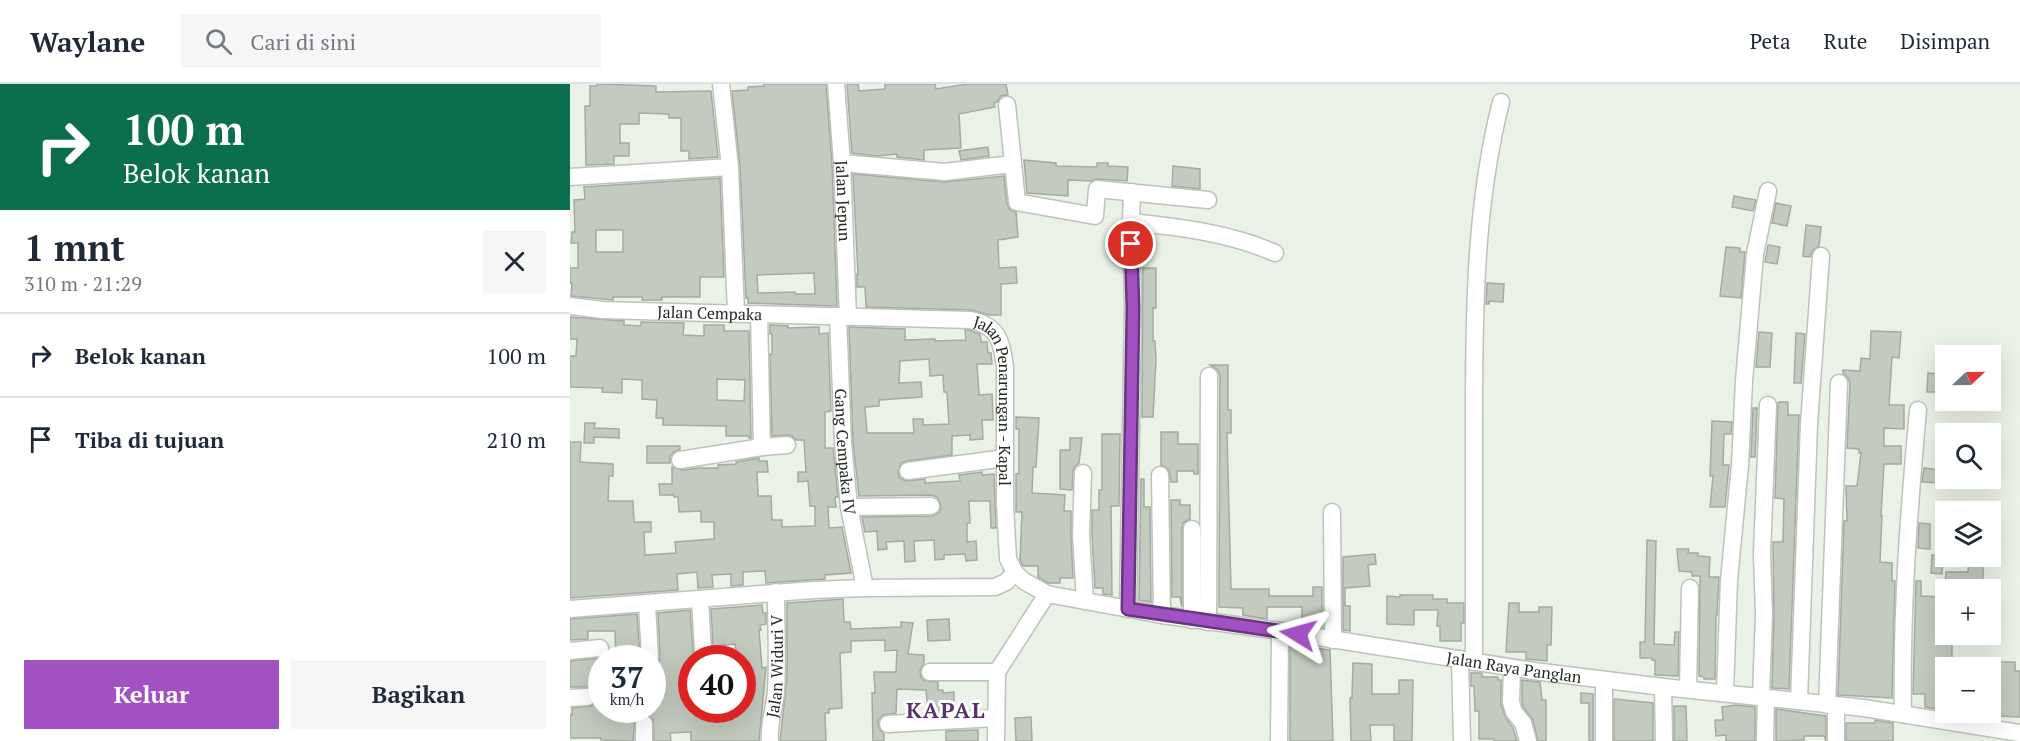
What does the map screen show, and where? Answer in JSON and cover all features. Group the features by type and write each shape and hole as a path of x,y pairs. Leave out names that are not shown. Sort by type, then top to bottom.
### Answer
{"street":[{"path":"721,84 730,167 736,313"},
{"name":"Jalan Jepun","path":"836,84 842,163 843,317"},
{"path":"1462,741 1467,660 1476,292 1482,209 1491,141 1501,102"},
{"path":"1007,105 1017,202 1095,216 1097,189 1208,200"},
{"path":"842,163 945,172 1012,164"},
{"path":"570,177 730,167"},
{"path":"1725,693 1729,580 1739,475 1744,381 1754,265 1768,191"},
{"path":"1128,609 1133,308 1132,192"},
{"path":"1131,222 1225,236 1275,253"},
{"path":"1799,701 1809,424 1821,256"},
{"name":"Jalan Cempaka","path":"570,306 602,310 843,317"},
{"path":"759,314 762,447"},
{"name":"Jalan Penarungan - Kapal","path":"843,317 970,320 981,322 995,332 1003,350 1005,367 1006,548 1008,559 1015,573"},
{"name":"Gang Cempaka IV","path":"843,317 843,443 849,507 865,588"},
{"path":"1200,621 1209,376"},
{"path":"1836,741 1831,706 1839,383"},
{"path":"1765,741 1762,553 1768,405"},
{"path":"1903,714 1906,577 1918,410"},
{"path":"680,460 787,445"},
{"path":"908,471 1005,458"},
{"path":"1083,473 1082,535 1085,602"},
{"path":"1160,475 1162,615"},
{"path":"849,507 931,506"},
{"path":"1332,512 1333,640"},
{"path":"1192,529 1200,621"},
{"path":"570,609 776,592 865,588 995,587 1006,582 1015,573"},
{"name":"Jalan Raya Panglan","path":"1015,573 1040,591 1085,602 1162,615 1604,681 1799,701 2020,732"},
{"path":"995,587 1006,592 1040,591 997,672 996,741"},
{"path":"1688,689 1690,588"},
{"name":"Jalan Widuri V","path":"770,741 769,729 774,709 776,679 776,592"},
{"path":"700,600 703,645"},
{"path":"647,604 649,645"},
{"path":"1279,741 1280,631"},
{"path":"570,651 588,649"},
{"path":"1512,668 1511,702 1514,712 1523,723 1528,741"},
{"path":"930,672 997,672"},
{"path":"1604,681 1604,741"},
{"path":"1663,687 1664,741"},
{"path":"888,724 996,718"}],"building":[{"path":"597,84 656,86 656,92 711,91 718,157 689,159 689,151 681,151 681,118 669,118 669,114 639,113 639,124 620,124 620,143 629,143 629,156 614,156 614,164 586,165 585,106 590,106 590,86 597,86"},
{"path":"764,84 826,84 832,164 837,306 748,303 748,298 746,298 740,166 732,91 764,86","holes":["814,273 815,294 758,293 757,275"]},
{"path":"847,84 858,84 859,91 885,89 885,84 935,84 936,89 968,84 1006,84 1008,95 1001,96 994,103 995,107 959,114 961,148 924,150 924,160 897,157 897,154 878,156 852,153"},
{"path":"988,147 989,156 961,160 959,151"},
{"path":"1024,160 1056,163 1056,166 1097,167 1097,163 1108,163 1108,166 1128,167 1127,181 1068,180 1068,196 1027,193"},
{"path":"1173,166 1200,169 1200,189 1172,186"},
{"path":"853,174 944,182 1004,176 1007,204 1010,210 1016,212 1018,237 998,240 999,268 1016,267 1017,283 1001,284 1001,315 989,315 971,310 866,307 865,287 857,287"},
{"path":"720,178 724,277 700,277 700,297 662,297 662,300 642,300 642,297 613,297 613,300 571,296 570,268 578,268 578,243 571,243 572,232 575,232 574,200 585,199 584,187","holes":["596,230 623,230 623,252 596,252"]},
{"path":"1734,196 1756,200 1753,211 1732,207"},
{"path":"1776,203 1791,206 1787,226 1772,223"},
{"path":"1806,225 1821,227 1819,246 1813,250 1810,257 1803,256"},
{"path":"1768,245 1780,247 1777,264 1765,262"},
{"path":"1726,247 1740,248 1740,252 1745,252 1741,298 1720,296"},
{"path":"1143,268 1156,268 1156,308 1153,308 1153,341 1155,341 1156,360 1153,417 1142,417"},
{"path":"1487,283 1504,284 1503,302 1489,301 1489,304 1486,304"},
{"path":"570,317 624,321 624,325 641,326 641,322 684,323 683,335 704,336 704,325 724,325 724,331 749,331 751,438 749,436 726,436 726,426 663,425 663,418 656,418 657,400 642,399 642,380 622,379 622,393 602,392 603,388 570,387 570,356 576,356 577,339 570,339","holes":["717,379 745,380 744,401 717,400"]},
{"path":"770,325 788,326 788,328 819,327 819,334 828,333 831,411 825,412 825,448 833,448 838,497 835,497 836,507 828,507 829,528 842,527 851,573 825,575 825,579 766,583 765,571 743,572 743,585 731,586 731,574 712,575 713,587 698,588 697,572 677,574 678,590 570,598 570,442 581,442 580,462 613,464 613,476 609,476 608,501 633,501 634,522 651,522 651,532 644,532 645,555 676,553 675,542 714,539 714,522 701,522 701,511 679,512 678,497 660,495 659,484 672,484 672,467 682,470 718,468 718,465 736,464 736,462 759,458 759,461 767,461 768,472 757,472 758,496 771,496 772,520 782,520 782,527 815,526 815,506 810,506 808,481 798,482 798,472 806,472 804,440 796,440 787,435 772,436 770,354 772,354 772,334 770,334"},
{"path":"849,327 905,329 905,340 966,340 965,330 980,334 981,342 987,342 992,364 977,364 979,395 992,394 993,420 982,420 983,439 970,440 970,435 952,436 952,455 906,461 901,463 898,472 899,477 905,481 925,479 925,483 960,481 959,475 982,472 982,475 994,474 996,528 991,528 990,501 969,501 970,523 967,523 967,542 976,541 977,560 966,561 965,554 944,555 944,559 935,560 934,540 914,541 915,561 905,562 904,541 886,542 887,549 878,550 877,531 865,532 862,517 932,516 940,512 941,505 937,497 931,495 859,496 853,442","holes":["929,359 930,376 943,375 944,392 947,392 949,424 923,425 923,419 913,419 914,433 867,433 865,407 879,406 879,400 922,397 921,382 899,383 900,361"]},
{"path":"1871,331 1901,332 1899,358 1892,357 1889,405 1904,405 1904,429 1884,428 1884,446 1901,446 1901,464 1884,464 1881,516 1880,562 1892,563 1892,581 1895,581 1892,698 1838,695 1844,521 1847,521 1846,486 1857,486 1861,453 1859,449 1847,448 1850,383 1843,370 1860,371 1861,358 1870,359"},
{"path":"1759,332 1772,333 1770,367 1756,367"},
{"path":"1796,333 1805,334 1801,383 1794,383"},
{"path":"1210,365 1228,365 1228,410 1231,410 1231,433 1227,433 1231,589 1269,589 1269,596 1313,596 1313,587 1322,587 1322,627 1314,626 1314,618 1302,618 1302,607 1267,607 1267,619 1243,615 1243,608 1219,607 1220,376 1218,370"},
{"path":"1928,373 1935,374 1935,392 1927,392"},
{"path":"1779,402 1788,402 1788,415 1799,415 1789,689 1772,688 1773,542 1783,542 1784,499 1775,498"},
{"path":"1753,408 1757,408 1755,457 1751,457"},
{"path":"1016,417 1039,418 1032,493 1065,495 1064,511 1071,511 1073,578 1060,578 1060,583 1048,583 1038,577 1038,566 1023,566 1020,560 1022,512 1016,512 1019,429 1016,429"},
{"path":"1712,421 1732,422 1731,434 1724,434 1723,465 1729,465 1725,507 1710,507 1713,476 1710,476"},
{"path":"585,423 595,423 594,428 619,429 619,438 594,437 594,443 584,443"},
{"path":"1161,432 1178,432 1178,444 1198,444 1198,474 1194,474 1194,471 1177,471 1177,482 1171,482 1169,470 1161,465"},
{"path":"1102,434 1120,434 1119,506 1111,506 1112,595 1103,594 1103,588 1095,588 1092,510 1099,510 1099,490 1102,490"},
{"path":"1070,438 1082,438 1079,463 1074,467 1073,472 1072,490 1060,489 1060,450 1070,450"},
{"path":"647,446 680,446 680,449 670,456 670,463 647,463"},
{"path":"1924,468 1935,470 1935,483 1922,482"},
{"path":"1141,479 1144,479 1144,507 1150,507 1151,602 1139,600"},
{"path":"1171,500 1180,500 1180,505 1190,505 1190,519 1183,523 1182,529 1182,607 1180,597 1172,597"},
{"path":"1919,523 1930,524 1930,549 1918,548"},
{"path":"1647,540 1656,541 1654,644 1674,645 1675,632 1679,632 1678,676 1655,675 1655,660 1640,658 1640,642 1645,642"},
{"path":"1677,549 1689,549 1688,553 1710,557 1709,577 1719,577 1715,679 1704,679 1699,676 1700,576 1692,576 1692,572 1679,571"},
{"path":"1375,554 1376,564 1368,565 1370,586 1345,588 1345,606 1350,606 1350,631 1343,630 1343,557"},
{"path":"1932,555 1935,555 1935,567 1942,567 1942,574 1931,573"},
{"path":"1968,567 1983,567 1983,579 1946,579 1946,572 1968,572"},
{"path":"1916,581 1921,581 1921,596 1935,597 1935,645 1952,645 1952,657 1935,657 1935,708 1925,707 1925,694 1913,694"},
{"path":"1400,595 1433,595 1433,599 1447,599 1447,603 1464,603 1461,641 1440,641 1440,626 1437,626 1438,610 1414,610 1414,625 1387,624 1387,596 1400,597"},
{"path":"843,599 844,622 850,622 851,629 901,627 901,622 913,623 908,654 924,655 924,663 920,671 921,678 925,681 938,682 938,690 943,690 943,693 954,692 954,706 944,706 944,710 928,711 926,690 897,689 896,713 883,715 878,720 880,730 884,734 884,741 873,741 874,672 896,672 897,650 885,651 885,640 851,641 851,652 840,653 842,708 829,709 829,713 825,713 826,741 780,741 787,678 787,603"},
{"path":"1509,603 1519,603 1519,612 1539,612 1539,607 1552,607 1551,645 1547,645 1547,661 1526,659 1526,652 1506,652"},
{"path":"762,605 763,613 766,613 766,624 760,625 761,630 759,630 762,668 766,667 759,741 691,741 691,732 670,733 671,741 654,741 653,723 666,723 666,645 659,645 658,613 690,610 693,645 678,645 678,723 756,723 756,645 713,645 711,609"},
{"path":"637,614 639,645 616,645 615,631 588,631 588,639 570,640 570,619"},
{"path":"949,619 950,640 928,641 927,620"},
{"path":"1290,645 1330,650 1333,741 1290,741"},
{"path":"588,659 588,687 570,687 570,661"},
{"path":"2001,662 2015,662 2015,671 2020,671 2020,717 2001,716"},
{"path":"1353,663 1372,664 1372,694 1399,694 1399,680 1413,680 1412,741 1394,741 1394,725 1370,725 1371,741 1351,741 1350,698 1352,698"},
{"path":"1471,673 1482,673 1482,677 1498,677 1498,680 1501,680 1501,705 1517,741 1479,739 1479,711 1475,711"},
{"path":"1522,680 1540,682 1542,700 1546,700 1546,741 1538,741 1533,720 1523,707"},
{"path":"1581,693 1593,694 1593,741 1589,741 1589,703 1581,703"},
{"path":"1614,699 1653,703 1653,741 1614,741"},
{"path":"1736,705 1755,707 1755,741 1726,741 1726,735 1716,736 1715,720 1723,720 1722,707"},
{"path":"588,706 588,723 635,723 633,741 570,738 572,708"},
{"path":"1674,706 1686,706 1687,741 1674,741"},
{"path":"1776,709 1826,716 1826,741 1824,736 1804,736 1804,740 1776,741"},
{"path":"1031,717 1032,741 1016,741 1015,718"},
{"path":"1875,720 1893,723 1893,741 1846,741 1846,723 1875,723"},
{"path":"978,730 978,741 946,741 946,731"}],"district":[{"name":"KAPAL","path":"946,710"}],"route":[{"path":"1131,244 1133,308 1128,609 1298,634"}]}
